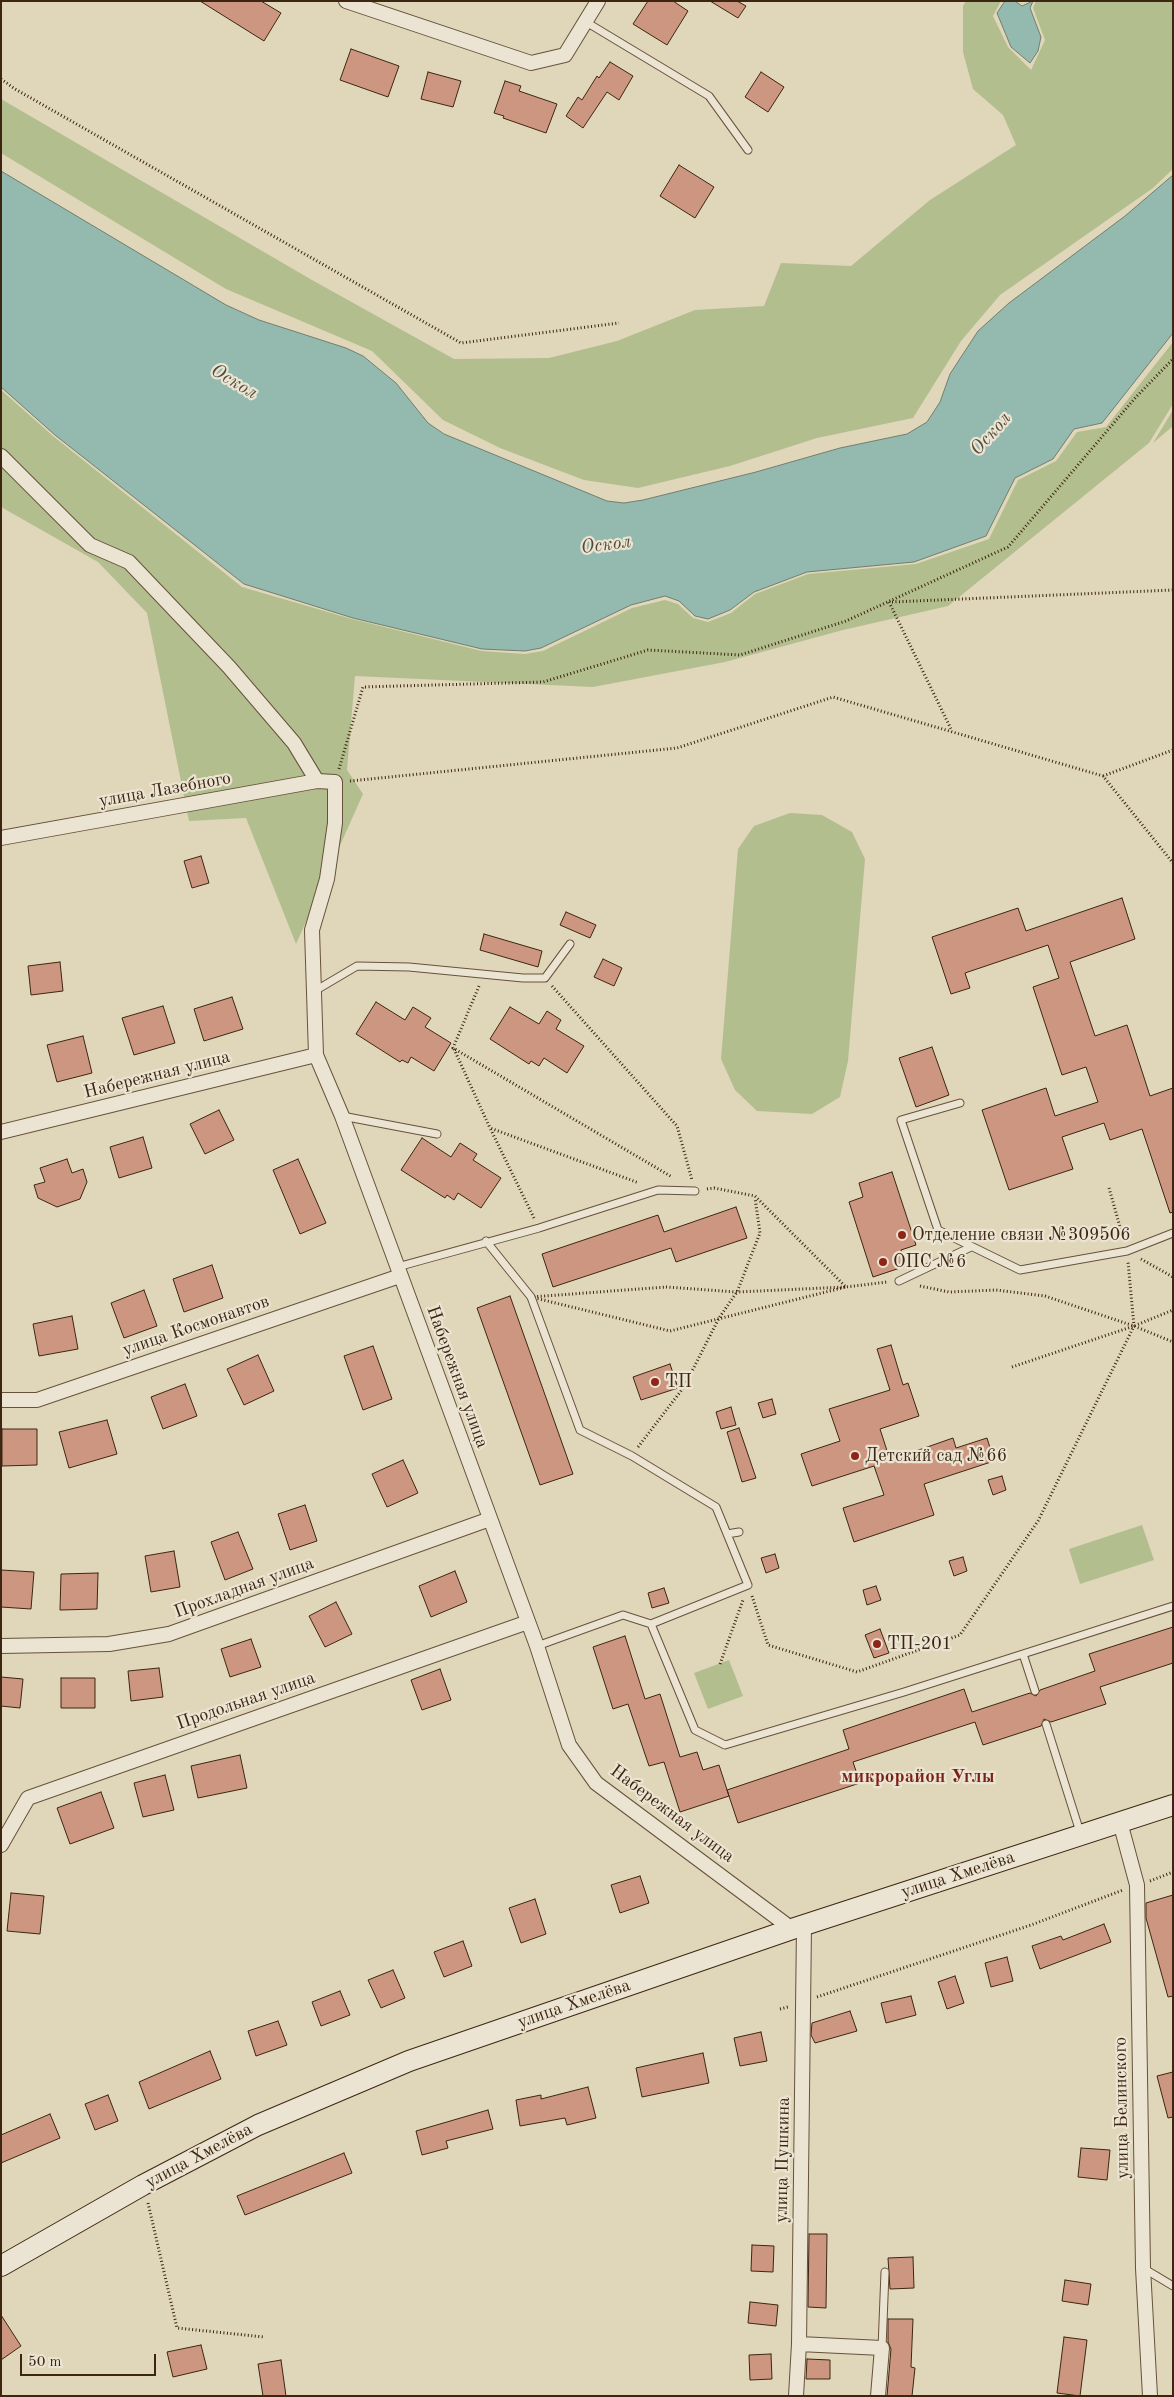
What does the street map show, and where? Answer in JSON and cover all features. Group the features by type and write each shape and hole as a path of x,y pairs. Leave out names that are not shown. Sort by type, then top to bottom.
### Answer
{"main road":[{"name":"улица Хмелёва","path":"1,2266 143,2185 258,2125 409,2061 798,1927 1173,1805"}],"street":[{"path":"346,1 531,63 565,55 598,1"},
{"path":"1,456 90,545 130,562 229,667 294,742 317,781"},
{"name":"улица Лазебного","path":"1,838 317,781 335,782"},
{"path":"316,1055 312,992 312,930 327,879 335,823 335,782"},
{"name":"Набережная улица","path":"1,1132 316,1055 342,1116 537,1646 568,1745 596,1783 798,1927"},
{"name":"улица Космонавтов","path":"1,1400 37,1400 398,1272"},
{"name":"Прохладная улица","path":"1,1646 109,1644 169,1634 490,1519"},
{"name":"Продольная улица","path":"1,1844 28,1798 528,1622"},
{"name":"улица Белинского","path":"1120,1822 1137,1885 1143,2268 1150,2396"},
{"name":"улица Пушкина","path":"796,2396 799,2344 804,2002 798,1927"},
{"path":"799,2344 882,2348 878,2396"}],"lane":[{"path":"586,22 709,96 748,150"},
{"path":"312,992 356,966 409,967 523,978 544,978 570,944"},
{"path":"960,1103 900,1120 938,1230 1020,1270 1127,1251 1173,1233"},
{"path":"342,1116 438,1134"},
{"path":"398,1272 486,1241 539,1228 658,1190 695,1191"},
{"path":"486,1241 531,1296 580,1430 632,1456 716,1507 748,1585 651,1624 622,1615 537,1646"},
{"path":"899,1281 972,1247"},
{"path":"727,1534 738,1532"},
{"path":"651,1624 695,1730 725,1745 1173,1606"},
{"path":"1023,1654 1035,1691"},
{"path":"1046,1724 1081,1835"},
{"path":"1143,2268 1173,2286"},
{"path":"882,2348 885,2272"}],"path":[{"path":"1,79 24,94 461,343 619,323"},
{"path":"1173,359 1136,397 1008,547 846,621 740,655 648,650 543,682 363,687 335,782 677,748 833,697 1103,776 1173,863"},
{"path":"889,602 1173,590"},
{"path":"889,602 952,732"},
{"path":"1103,776 1173,750"},
{"path":"484,973 453,1048 539,1228"},
{"path":"544,978 677,1126 695,1191"},
{"path":"453,1048 695,1191 714,1188 755,1196 846,1287"},
{"path":"490,1128 658,1190"},
{"path":"632,1456 684,1387 719,1318 736,1292 760,1233 755,1196"},
{"path":"748,1585 768,1644 856,1672 960,1635 1038,1521 1134,1326 1127,1251"},
{"path":"531,1296 666,1287 736,1292 846,1287 899,1281 949,1292 996,1290 1045,1296 1134,1326 1173,1342"},
{"path":"531,1296 670,1331 846,1287"},
{"path":"1012,1367 1134,1326 1173,1310"},
{"path":"720,1664 748,1585"},
{"path":"780,2009 1031,1925 1173,1872"},
{"path":"143,2185 178,2328 264,2337"}],"green space":[{"path":"966,1 1001,1 993,16 1008,47 1031,70 1045,40 1033,8 1036,1 1173,1 1173,169 1153,188 1000,295 961,341 913,418 817,438 730,466 638,488 584,480 500,448 443,420 372,351 226,289 1,153 1,99 312,280 454,359 549,358 617,341 695,310 764,306 781,263 851,266 930,200 1016,145 1003,115 973,89 963,52 963,6"},
{"path":"1173,342 1173,404 1149,443 948,606 843,630 725,662 593,687 355,676 347,770 363,794 296,944 246,818 189,821 147,613 98,562 1,507 1,390 53,436 242,587 352,619 482,651 525,654 543,651 632,608 665,600 678,604 693,618 708,622 731,613 755,594 808,574 916,564 989,539 1018,480 1056,461 1077,432 1106,427"},
{"path":"1173,410 1173,426 1153,443"},
{"path":"790,813 822,815 852,832 865,859 848,1061 840,1097 812,1114 757,1111 735,1090 721,1059 738,849 754,826"},
{"path":"1142,1525 1154,1560 1080,1584 1069,1549"},
{"path":"729,1660 743,1696 708,1709 694,1673"}],"water":[{"path":"1005,1 1015,1 1022,6 1033,1 1030,8 1041,37 1038,51 1030,63 1011,47 997,13"},
{"name":"Оскол","path":"1,171 226,305 259,320 346,348 363,356 396,383 428,423 444,434 607,501 624,503 643,500 756,472 840,448 907,434 927,422 940,402 950,374 978,331 1009,303 1125,216 1173,175 1173,333 1102,423 1074,429 1053,459 1015,478 986,536 914,562 807,572 754,592 730,610 708,619 695,616 679,601 665,596 631,605 541,648 525,651 482,649 353,618 244,584 55,435 1,387"}],"building":[{"path":"200,1 261,1 281,13 264,41"},
{"path":"648,1 673,1 688,11 667,45 633,24"},
{"path":"710,1 737,1 746,6 738,18"},
{"path":"351,49 399,66 388,97 340,80"},
{"path":"610,62 633,76 619,100 607,92 583,128 566,116 578,97 582,100 597,76 599,78"},
{"path":"428,72 461,81 453,107 421,99"},
{"path":"761,72 784,87 768,112 745,97"},
{"path":"505,81 521,86 519,91 557,104 546,133 494,113"},
{"path":"679,165 714,187 695,218 660,196"},
{"path":"201,856 209,883 192,888 184,861"},
{"path":"1122,898 1135,939 1070,962 1095,1036 1127,1025 1150,1096 1173,1088 1173,1212 1170,1213 1142,1129 1110,1140 1104,1123 1062,1137 1073,1169 1009,1190 982,1110 1046,1088 1055,1116 1098,1102 1086,1067 1062,1075 1033,987 1059,978 1048,945 965,973 970,988 951,994 932,937 1018,908 1026,931"},
{"path":"566,912 596,925 590,938 560,925"},
{"path":"484,934 542,951 538,967 480,950"},
{"path":"603,959 622,968 614,986 594,977"},
{"path":"60,962 63,991 31,995 28,966"},
{"path":"232,997 243,1029 204,1041 194,1009"},
{"path":"376,1002 405,1020 413,1007 431,1018 425,1027 451,1043 434,1071 411,1057 408,1063 402,1060 400,1062 356,1034"},
{"path":"163,1006 175,1043 134,1055 122,1018"},
{"path":"510,1007 539,1024 547,1011 561,1020 556,1029 584,1046 567,1073 544,1058 539,1066 531,1061 529,1064 490,1039"},
{"path":"83,1036 92,1073 57,1082 47,1045"},
{"path":"932,1047 949,1095 916,1107 899,1058"},
{"path":"219,1110 234,1140 205,1154 190,1124"},
{"path":"143,1137 152,1168 119,1178 110,1147"},
{"path":"422,1138 451,1157 460,1143 477,1154 473,1160 501,1178 481,1208 458,1193 454,1200 447,1195 445,1198 401,1170"},
{"path":"67,1159 72,1173 83,1169 87,1182 80,1199 57,1207 38,1198 34,1185 45,1182 40,1168"},
{"path":"298,1159 326,1223 300,1234 273,1170"},
{"path":"892,1172 916,1245 901,1250 906,1266 873,1277 849,1202 863,1197 859,1183"},
{"path":"736,1207 747,1238 676,1262 671,1248 553,1287 542,1254 658,1215 664,1232"},
{"path":"212,1265 223,1298 184,1312 173,1279"},
{"path":"144,1290 157,1326 124,1338 111,1303"},
{"path":"510,1296 573,1474 540,1485 477,1308"},
{"path":"72,1316 78,1349 39,1356 33,1324"},
{"path":"891,1345 903,1385 908,1383 919,1416 880,1429 890,1460 953,1438 956,1448 987,1438 994,1461 924,1484 934,1515 854,1542 843,1508 884,1495 874,1466 812,1486 801,1454 840,1441 829,1409 890,1390 877,1349"},
{"path":"373,1346 392,1399 363,1410 344,1356"},
{"path":"258,1355 274,1391 244,1405 227,1369"},
{"name":"ТП","path":"670,1364 678,1388 641,1400 633,1377"},
{"path":"185,1384 197,1416 163,1429 151,1397"},
{"path":"772,1399 776,1414 763,1418 758,1403"},
{"path":"731,1407 736,1425 721,1429 716,1412"},
{"path":"107,1420 117,1454 69,1468 59,1432"},
{"path":"739,1428 756,1478 742,1482 727,1432"},
{"path":"2,1429 37,1429 37,1465 2,1466"},
{"path":"403,1460 418,1493 387,1507 372,1474"},
{"path":"1002,1476 1006,1490 993,1495 988,1480"},
{"path":"305,1505 317,1541 290,1550 278,1514"},
{"path":"238,1532 253,1569 225,1580 211,1542"},
{"path":"174,1551 180,1587 151,1592 145,1556"},
{"path":"775,1554 779,1568 766,1573 761,1558"},
{"path":"963,1557 967,1571 954,1576 949,1561"},
{"path":"1,1570 34,1572 31,1609 1,1607"},
{"path":"455,1571 467,1602 431,1617 419,1586"},
{"path":"98,1573 97,1609 60,1610 61,1574"},
{"path":"876,1586 881,1600 867,1605 863,1590"},
{"path":"664,1588 669,1603 652,1608 648,1593"},
{"path":"336,1602 352,1634 325,1647 309,1616"},
{"path":"1173,1627 1173,1663 1100,1687 1106,1704 1051,1722 1044,1719 1041,1726 983,1745 975,1722 853,1762 860,1783 738,1823 727,1790 849,1749 843,1730 964,1689 972,1712 1030,1693 1036,1696 1040,1690 1095,1671 1089,1654"},
{"name":"ТП-201","path":"880,1629 889,1653 874,1658 865,1635"},
{"path":"625,1636 645,1699 660,1694 680,1757 697,1752 703,1770 719,1765 729,1796 680,1812 664,1762 649,1766 628,1704 613,1709 593,1647"},
{"path":"251,1639 261,1667 230,1677 221,1649"},
{"path":"159,1668 163,1697 131,1701 128,1671"},
{"path":"440,1669 451,1700 422,1710 411,1680"},
{"path":"1,1677 23,1679 20,1708 1,1706"},
{"path":"61,1678 95,1678 95,1708 61,1708"},
{"path":"240,1755 247,1788 198,1798 191,1766"},
{"path":"165,1775 174,1810 143,1817 134,1783"},
{"path":"101,1792 114,1828 70,1844 57,1808"},
{"path":"640,1876 649,1903 620,1913 611,1885"},
{"path":"11,1893 44,1896 40,1934 7,1931"},
{"path":"1173,1895 1173,1996 1168,1997 1146,1918 1146,1903"},
{"path":"535,1899 546,1934 521,1943 509,1908"},
{"path":"1104,1924 1111,1942 1040,1969 1032,1946 1061,1936 1063,1940"},
{"path":"463,1941 472,1966 444,1977 434,1952"},
{"path":"1007,1957 1013,1981 991,1987 985,1963"},
{"path":"393,1970 405,1998 381,2008 368,1980"},
{"path":"955,1976 964,2003 947,2009 938,1982"},
{"path":"340,1991 350,2015 321,2026 312,2002"},
{"path":"911,1996 916,2015 886,2023 881,2003"},
{"path":"850,2011 857,2031 815,2043 811,2035 812,2023"},
{"path":"278,2021 287,2045 256,2056 248,2031"},
{"path":"761,2032 767,2061 740,2066 734,2038"},
{"path":"210,2051 221,2079 149,2109 139,2082"},
{"path":"703,2053 709,2083 642,2097 636,2068"},
{"path":"1173,2072 1173,2117 1168,2118 1157,2076"},
{"path":"588,2087 596,2118 567,2125 565,2118 520,2126 516,2100 541,2095 541,2099"},
{"path":"108,2095 118,2121 95,2130 85,2104"},
{"path":"488,2110 493,2129 446,2141 448,2148 422,2155 416,2131"},
{"path":"50,2114 60,2138 1,2163 1,2135"},
{"path":"1081,2148 1110,2150 1107,2180 1078,2177"},
{"path":"344,2153 352,2173 245,2215 237,2196"},
{"path":"809,2234 827,2234 826,2308 808,2307"},
{"path":"752,2245 774,2246 773,2272 751,2271"},
{"path":"913,2257 914,2288 890,2289 888,2258"},
{"path":"1065,2280 1091,2284 1088,2305 1062,2301"},
{"path":"750,2302 778,2305 776,2326 748,2323"},
{"path":"1,2315 21,2346 1,2360"},
{"path":"888,2319 913,2319 911,2367 915,2368 912,2396 887,2396 891,2349 888,2342"},
{"path":"1064,2337 1087,2340 1080,2396 1057,2393"},
{"path":"201,2345 207,2369 173,2377 167,2352"},
{"path":"771,2354 772,2379 750,2380 749,2355"},
{"path":"807,2359 830,2360 830,2379 806,2379"},
{"path":"281,2360 286,2396 263,2396 258,2364"}],"place":[{"name":"Отделение связи №309506","path":"902,1235"},
{"name":"ОПС №6","path":"883,1262"},
{"name":"ТП","path":"655,1382"},
{"name":"Детский сад №66","path":"855,1456"},
{"name":"ТП-201","path":"877,1644"}],"district":[{"name":"микрорайон Углы","path":"918,1777"}]}
